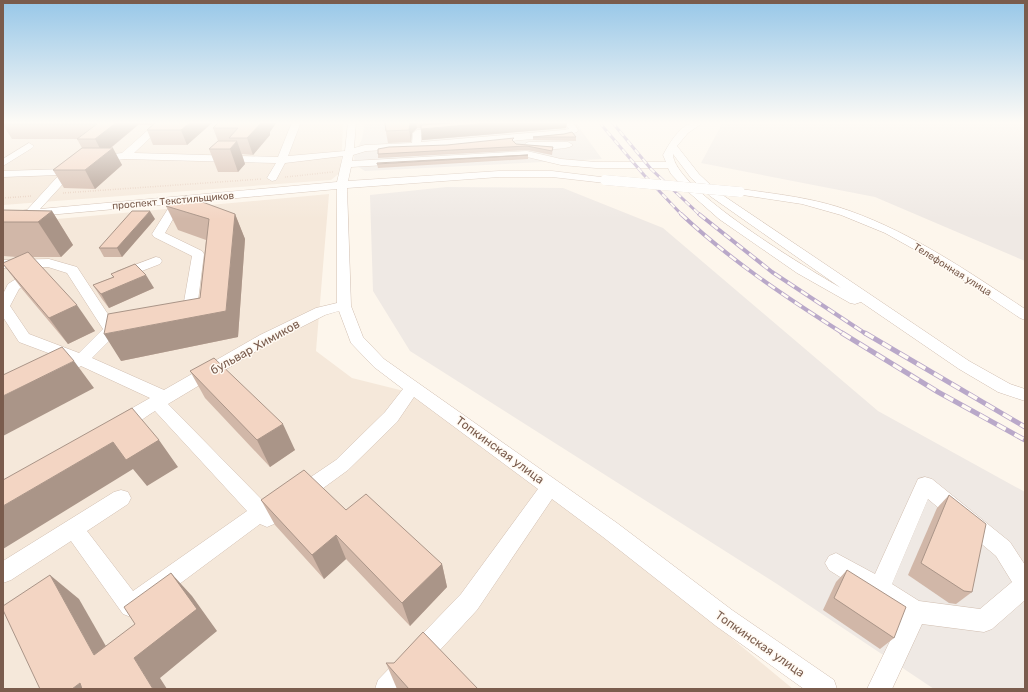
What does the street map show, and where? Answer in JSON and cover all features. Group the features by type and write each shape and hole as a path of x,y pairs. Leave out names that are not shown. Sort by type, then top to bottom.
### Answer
{"street":[{"path":"3,163 16,154"},
{"path":"272,178 284,154"},
{"path":"31,214 68,172 88,160 125,156 282,160 337,154"},
{"name":"Топкинская улица","path":"349,154 344,173 344,306 356,339 378,363 412,386 550,487 724,618 824,689"},
{"path":"344,173 524,154"},
{"path":"528,154 561,162 635,166 672,165"},
{"path":"668,154 675,172 689,187 723,217 835,290 905,324"},
{"path":"679,154 695,176 714,194 758,226 964,365 1004,388 1025,395"},
{"path":"3,174 68,172"},
{"name":"Телефонная улица","path":"344,173 552,174 740,192 802,201 845,213 889,231 939,258 1025,315"},
{"name":"проспект Текстильщиков","path":"3,216 179,199 344,173"},
{"path":"174,319 189,316 198,254 158,234 179,199"},
{"path":"84,289 156,261"},
{"path":"50,263 8,289 8,298 3,306 24,338 81,360 161,400 267,518 342,465 391,417 412,386"},
{"path":"3,264 50,263 72,270 112,330"},
{"name":"бульвар Химиков","path":"103,433 265,339 320,311 344,306"},
{"path":"46,377 81,360 112,330 135,326"},
{"path":"836,563 916,612 984,621 1025,585 1003,549 925,485 879,589"},
{"path":"387,689 469,602 550,487"},
{"path":"3,573 121,498"},
{"path":"73,528 131,606 260,512"},
{"path":"879,689 916,612"}],"path":[{"path":"3,198 344,173"}],"shaded area":[{"path":"3,154 342,154 341,172 331,180 3,205"},
{"path":"355,154 599,154 602,159 365,171 355,165"},
{"path":"706,154 1025,154 1025,261 875,197 701,163"},
{"path":"447,187 563,188 663,228 878,411 1025,492 1025,689 934,689 777,584 410,351 373,291 370,195"},
{"path":"329,194 316,351 352,378 428,397 550,487 793,689 3,689 3,224"}],"building":[{"path":"74,154 105,154 85,170 53,170"},
{"path":"528,155 377,164 377,163"},
{"path":"186,196 235,214 226,311 104,334 108,314 200,298 209,219 166,206"},
{"path":"3,210 52,211 38,222 3,222"},
{"path":"132,211 150,211 117,248 99,248"},
{"path":"28,252 77,305 49,318 3,264"},
{"path":"135,264 146,275 101,294 93,285 114,277 111,274"},
{"path":"62,347 74,361 3,396 3,375"},
{"path":"214,358 283,424 257,440 190,371"},
{"path":"132,408 159,440 126,460 113,442 3,506 3,480"},
{"path":"304,470 346,510 366,494 442,564 402,603 336,535 312,555 261,500"},
{"path":"949,495 986,524 972,592 964,591 921,563"},
{"path":"847,570 906,607 894,638 834,598"},
{"path":"171,573 197,609 134,658 153,689 82,689 80,683 72,689 40,689 3,610 3,606 50,575 94,655 135,624 124,607"},
{"path":"423,632 478,689 409,689 386,663 394,663"}],"railway":[{"path":"626,154 681,214"},
{"path":"639,154 651,169 700,215"},
{"path":"681,214 739,263 801,307 844,334"},
{"path":"699,214 772,272 866,334"},
{"path":"842,333 938,392 1025,440"},
{"path":"865,333 1025,427"}]}
